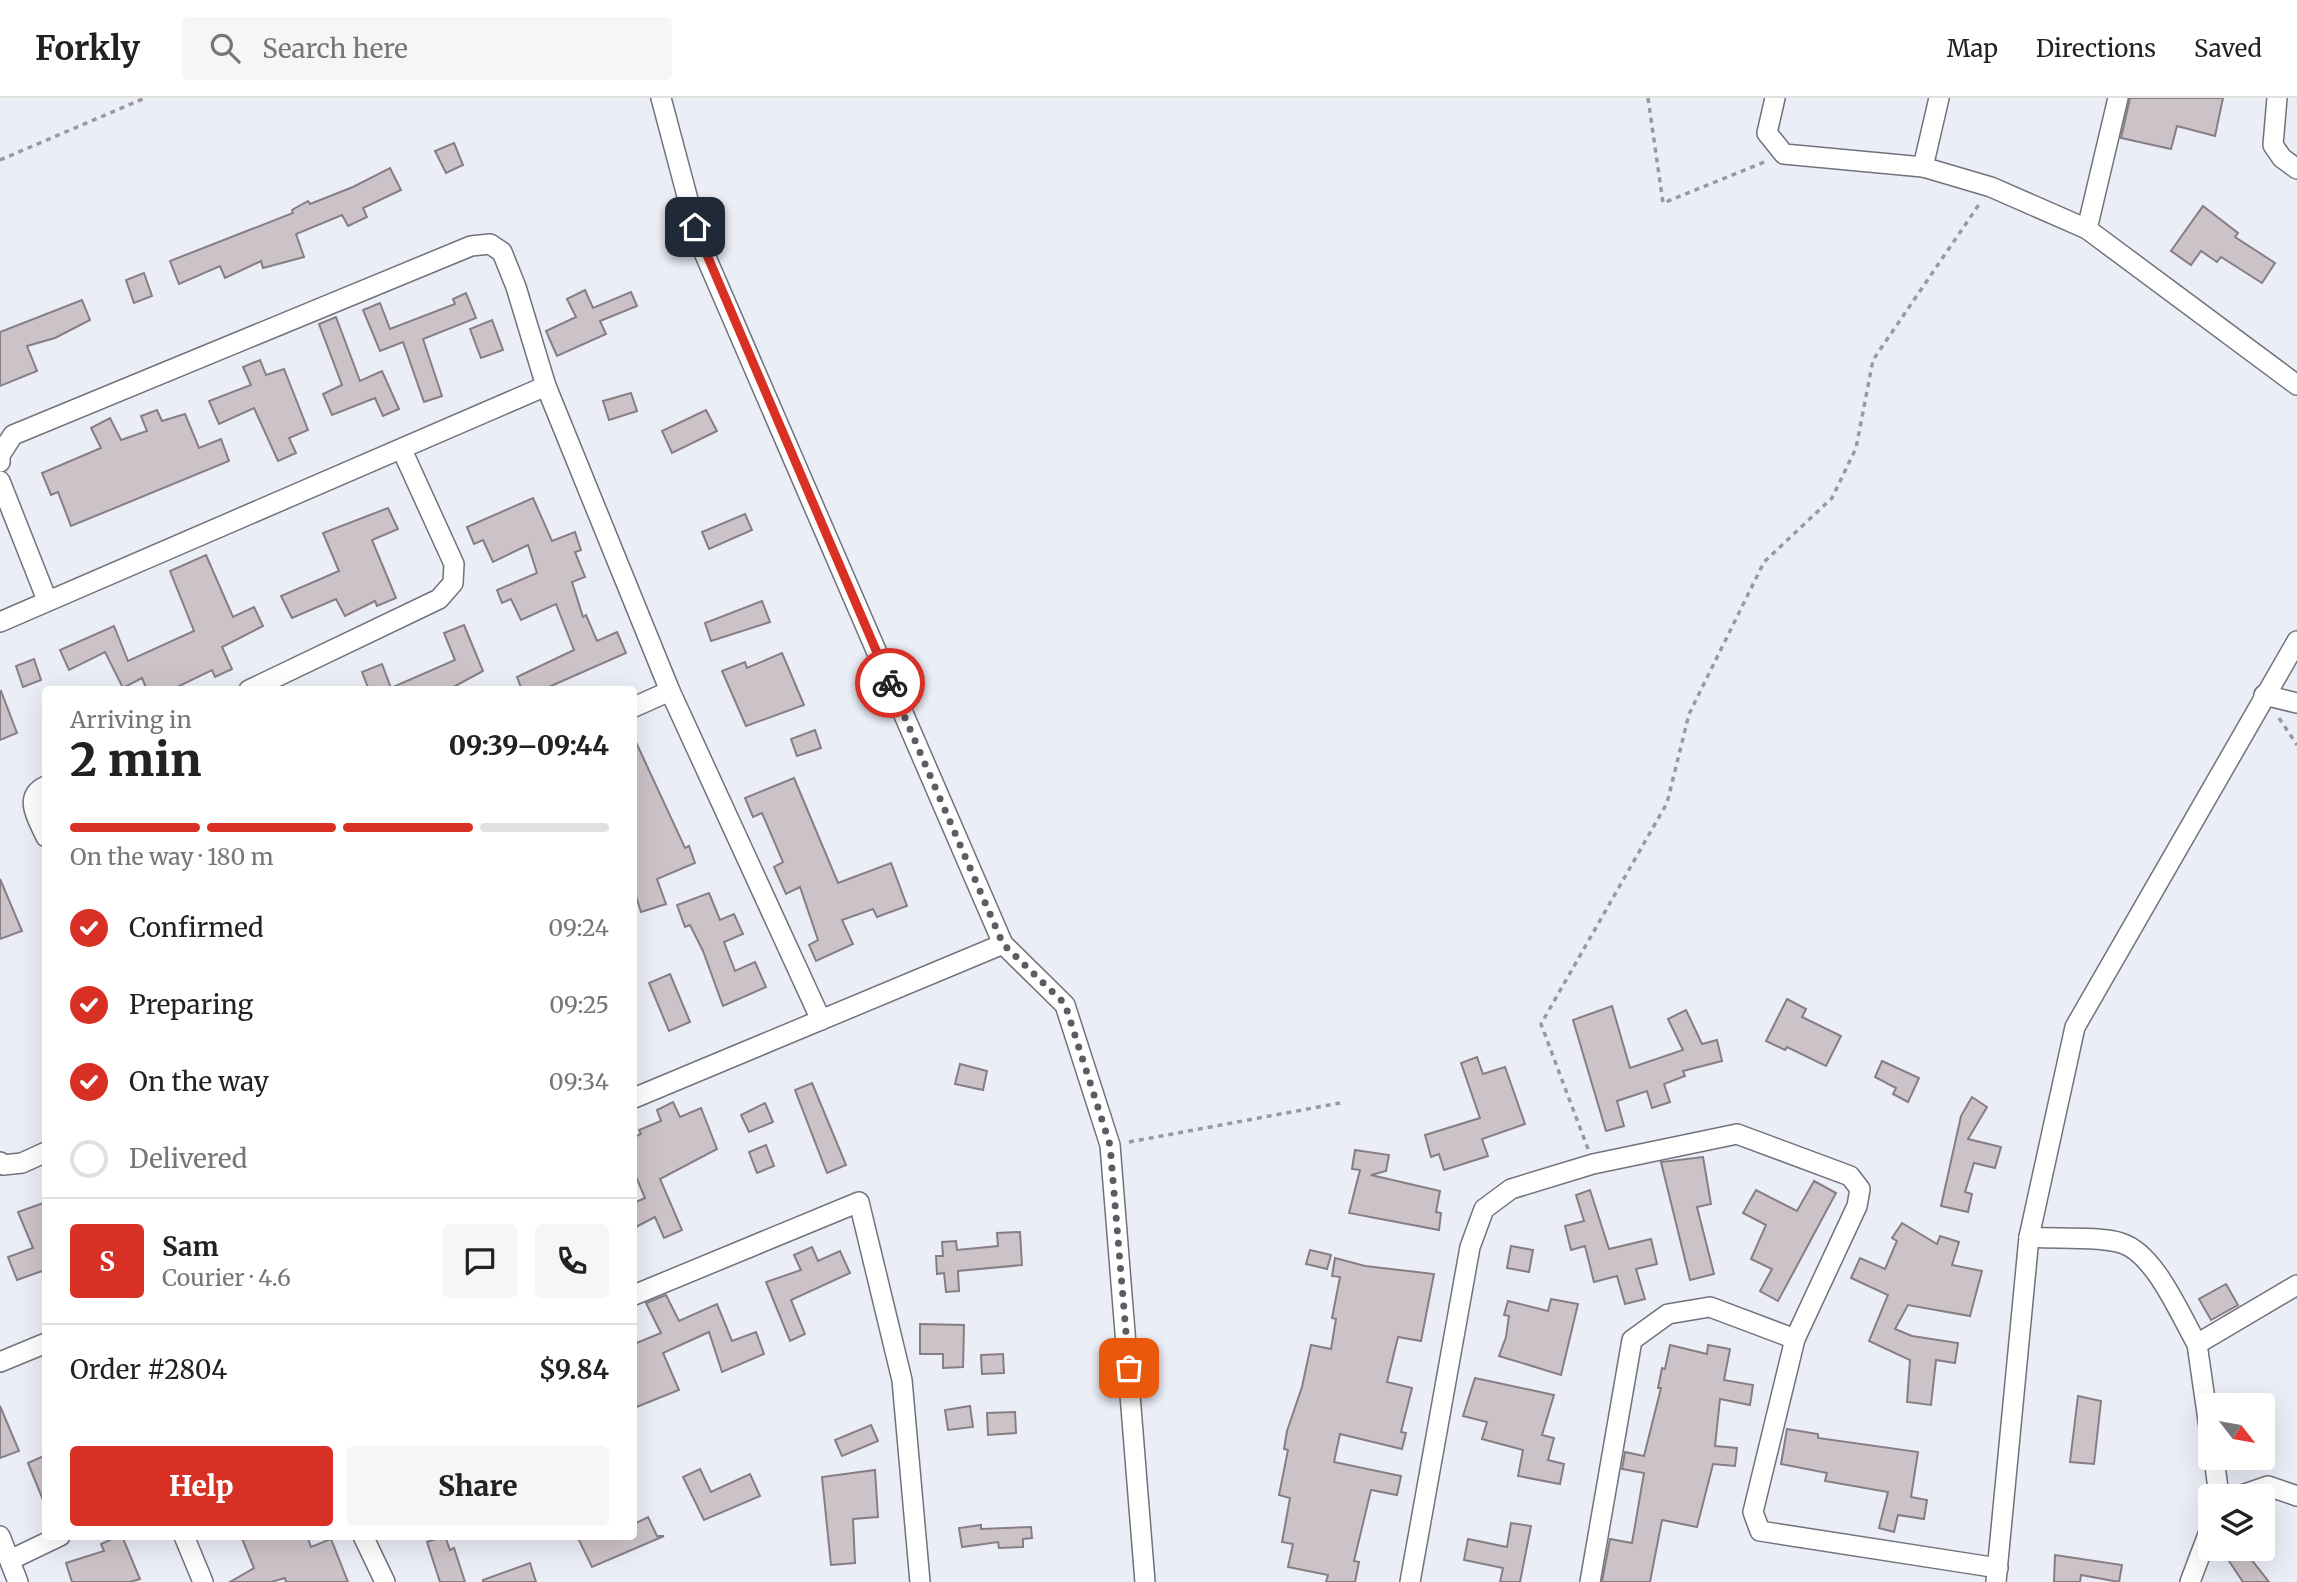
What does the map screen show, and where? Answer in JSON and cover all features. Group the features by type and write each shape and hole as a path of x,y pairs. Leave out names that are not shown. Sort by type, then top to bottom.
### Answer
{"street":[{"path":"661,98 699,242 1003,944 1065,1004 1110,1145 1144,1582"},
{"path":"1775,98 1767,133 1784,154 1923,167 1991,187 2087,229 2297,385"},
{"path":"1923,167 1939,98"},
{"path":"2087,229 2118,98"},
{"path":"2277,98 2273,145 2282,158 2297,169"},
{"path":"0,462 0,455 13,435 471,246 490,244 502,252 516,287 546,386 670,691 821,1020"},
{"path":"0,622 546,386"},
{"path":"256,686 439,599 453,583 454,564 402,450"},
{"path":"0,481 47,600"},
{"path":"1410,1582 1471,1247 1484,1209 1511,1189 1593,1164 1737,1134 1850,1176 1860,1189 1857,1206 1795,1339 1753,1512 1760,1531 1997,1575 2029,1237 2075,1027 2297,641"},
{"path":"637,706 670,691"},
{"path":"2264,695 2297,702"},
{"path":"42,789 33,796 31,805 42,828"},
{"path":"637,1097 1003,944"},
{"path":"0,1162 3,1165 22,1163 42,1154"},
{"path":"637,1294 859,1202 902,1380 920,1582"},
{"path":"2029,1237 2120,1242 2150,1263 2197,1345 2204,1393"},
{"path":"2197,1345 2297,1285"},
{"path":"1590,1582 1632,1340 1668,1314 1710,1307 1795,1339"},
{"path":"0,1362 42,1345"},
{"path":"2275,1488 2297,1496"},
{"path":"0,1536 18,1582"},
{"path":"10,1560 52,1540"},
{"path":"186,1540 203,1582"},
{"path":"365,1540 385,1582"},
{"path":"2190,1582 2198,1561"}],"path":[{"path":"0,160 145,98"},
{"path":"1648,98 1662,203 1784,154"},
{"path":"1593,1164 1541,1024 1667,803 1689,714 1764,562 1832,498 1856,449 1873,360 1991,187"},
{"path":"1110,1145 1340,1103"}],"building":[{"path":"2130,98 2223,98 2215,136 2177,126 2171,149 2121,138"},
{"path":"454,143 463,165 446,173 435,151"},
{"path":"390,168 401,190 363,208 367,217 348,226 342,215 296,234 304,257 263,268 261,261 225,278 220,266 179,284 170,261 293,213 292,210 308,201 310,204 353,187"},
{"path":"2203,206 2238,233 2235,237 2275,263 2262,283 2221,257 2217,262 2201,251 2191,265 2171,251"},
{"path":"144,273 152,296 134,303 126,280"},
{"path":"585,290 593,308 631,292 637,306 600,321 606,334 557,356 546,331 576,317 567,299"},
{"path":"466,293 476,318 423,339 442,396 424,402 403,342 380,351 363,310 380,303 390,329 455,304 453,299"},
{"path":"82,300 90,320 55,338 27,346 37,371 0,386 0,332"},
{"path":"336,317 360,381 382,371 399,409 383,416 375,398 332,415 323,394 342,385 319,324"},
{"path":"492,320 503,350 481,358 470,329"},
{"path":"260,360 266,375 284,369 308,430 289,438 296,453 278,461 254,408 219,424 209,401 251,385 243,367"},
{"path":"631,393 637,411 609,420 603,401"},
{"path":"157,410 162,421 185,414 199,448 221,439 229,461 71,526 58,492 51,495 42,473 101,448 91,428 110,418 121,440 147,431 141,416"},
{"path":"706,410 717,431 672,453 662,431"},
{"path":"533,498 552,541 575,532 581,550 575,552 585,577 572,582 583,617 586,615 597,641 617,632 626,653 551,686 520,686 517,677 574,650 556,604 521,620 511,599 502,603 497,590 537,573 528,545 493,562 483,540 474,544 467,527"},
{"path":"388,508 398,529 372,540 396,598 377,606 375,601 345,616 336,599 292,618 281,596 339,571 323,533"},
{"path":"745,514 752,530 709,549 702,532"},
{"path":"206,555 233,617 254,607 263,626 222,647 232,669 215,677 212,670 179,686 145,686 142,678 122,686 105,652 69,670 60,650 114,626 128,661 194,631 170,571"},
{"path":"762,601 770,622 711,641 705,623"},
{"path":"464,625 483,671 455,686 396,686 455,660 444,633"},
{"path":"782,653 804,705 746,726 722,671 745,662 747,668"},
{"path":"34,659 41,680 23,687 16,666"},
{"path":"382,664 390,686 367,686 362,672"},
{"path":"0,692 17,733 0,740"},
{"path":"815,730 821,748 797,756 791,739"},
{"path":"637,744 685,848 689,846 695,863 657,879 666,904 641,912 637,899"},
{"path":"794,778 838,883 891,863 907,906 877,917 873,909 842,920 853,944 816,961 809,945 818,940 800,887 786,894 774,867 783,862 762,813 753,817 745,798"},
{"path":"0,879 22,931 0,939"},
{"path":"709,893 720,920 734,914 743,934 724,942 735,971 755,962 766,987 723,1006 703,951 690,925 685,927 677,905"},
{"path":"670,974 690,1022 669,1031 649,983"},
{"path":"1787,999 1806,1009 1802,1017 1841,1036 1826,1066 1787,1047 1785,1050 1766,1041"},
{"path":"1612,1006 1630,1068 1683,1050 1668,1019 1686,1010 1702,1044 1717,1040 1722,1061 1683,1071 1685,1076 1664,1084 1670,1102 1652,1108 1647,1091 1617,1101 1624,1126 1606,1131 1573,1020"},
{"path":"1477,1057 1483,1074 1505,1067 1525,1124 1482,1139 1488,1156 1444,1170 1439,1154 1431,1157 1425,1135 1480,1118 1461,1063"},
{"path":"1882,1061 1919,1078 1908,1102 1893,1094 1896,1088 1875,1077"},
{"path":"960,1064 987,1071 983,1090 955,1084"},
{"path":"812,1083 846,1165 827,1173 795,1090"},
{"path":"1972,1097 1987,1107 1968,1139 2001,1147 1995,1168 1974,1163 1965,1192 1972,1194 1968,1212 1941,1206 1961,1116"},
{"path":"673,1102 680,1117 701,1108 717,1149 660,1179 682,1230 664,1238 655,1217 637,1226 637,1202 645,1198 637,1179 637,1136 641,1134 639,1130 661,1121 657,1110"},
{"path":"765,1103 773,1122 749,1132 741,1115"},
{"path":"766,1145 774,1166 757,1173 749,1152"},
{"path":"1355,1150 1389,1155 1386,1171 1371,1175 1440,1191 1436,1212 1441,1213 1439,1230 1349,1213 1360,1170 1352,1169"},
{"path":"1703,1157 1711,1204 1697,1207 1714,1274 1690,1280 1661,1162"},
{"path":"1814,1181 1836,1193 1778,1301 1760,1291 1772,1269 1751,1259 1766,1225 1743,1213 1756,1190 1797,1211"},
{"path":"1590,1190 1609,1249 1651,1239 1657,1264 1636,1269 1645,1299 1625,1304 1617,1276 1594,1282 1585,1246 1571,1250 1565,1226 1584,1221 1576,1195"},
{"path":"42,1203 42,1271 17,1280 8,1257 33,1248 18,1212"},
{"path":"1902,1223 1937,1244 1940,1236 1959,1242 1952,1265 1982,1271 1970,1316 1908,1305 1895,1329 1912,1336 1958,1343 1955,1363 1936,1360 1931,1405 1907,1402 1910,1360 1869,1341 1888,1295 1851,1278 1860,1258 1885,1269 1897,1241 1892,1238"},
{"path":"1020,1232 1022,1265 958,1271 959,1291 946,1292 944,1273 937,1274 936,1256 943,1256 942,1242 956,1241 957,1250 998,1246 997,1233"},
{"path":"1511,1246 1533,1250 1529,1272 1507,1268"},
{"path":"812,1247 818,1261 840,1251 850,1273 791,1300 805,1334 790,1341 766,1282 801,1270 794,1255"},
{"path":"1310,1250 1331,1255 1327,1269 1306,1264"},
{"path":"1335,1258 1365,1266 1434,1274 1421,1341 1398,1337 1387,1382 1412,1388 1401,1432 1406,1433 1402,1449 1340,1434 1334,1462 1401,1476 1397,1495 1371,1490 1354,1561 1359,1562 1355,1582 1326,1582 1328,1575 1288,1567 1293,1544 1282,1542 1290,1498 1279,1495 1288,1450 1284,1449 1287,1431 1302,1387 1311,1345 1331,1349 1336,1319 1332,1318 1340,1277 1332,1276"},
{"path":"2226,1284 2238,1305 2211,1320 2199,1299"},
{"path":"666,1295 679,1321 717,1304 732,1341 756,1332 764,1354 722,1372 709,1332 663,1353 679,1390 637,1407 637,1343 661,1333 646,1303"},
{"path":"1551,1299 1578,1304 1561,1375 1499,1356 1506,1337 1509,1316 1504,1315 1508,1301 1548,1311"},
{"path":"920,1324 964,1325 963,1367 943,1368 943,1354 920,1354"},
{"path":"1670,1345 1707,1354 1708,1345 1730,1349 1724,1380 1753,1385 1750,1405 1720,1399 1715,1446 1737,1448 1735,1466 1713,1464 1697,1527 1662,1520 1650,1582 1602,1582 1610,1539 1632,1543 1644,1473 1622,1469 1625,1452 1644,1456 1661,1388 1658,1388 1662,1368 1665,1369"},
{"path":"1003,1354 1004,1373 982,1374 981,1355"},
{"path":"1475,1378 1554,1395 1542,1435 1554,1438 1548,1460 1564,1464 1560,1484 1518,1476 1523,1450 1482,1439 1487,1422 1463,1416"},
{"path":"2078,1396 2101,1401 2094,1464 2070,1462"},
{"path":"0,1406 19,1451 0,1458"},
{"path":"970,1406 973,1427 948,1430 945,1410"},
{"path":"1015,1412 1016,1433 988,1435 987,1413"},
{"path":"871,1425 878,1441 842,1456 835,1440"},
{"path":"1787,1429 1818,1434 1818,1438 1918,1452 1911,1497 1927,1500 1924,1519 1898,1515 1894,1532 1879,1528 1888,1492 1825,1481 1827,1473 1781,1464"},
{"path":"42,1457 42,1498 28,1463"},
{"path":"700,1469 711,1492 750,1474 760,1496 704,1520 683,1477"},
{"path":"875,1470 878,1517 853,1519 855,1563 831,1565 822,1477"},
{"path":"648,1517 657,1536 664,1536 592,1567 579,1540 637,1540 637,1522"},
{"path":"1511,1523 1531,1526 1520,1582 1500,1582 1503,1568 1464,1560 1468,1539 1507,1547"},
{"path":"981,1525 981,1529 1031,1527 1032,1538 1023,1539 1023,1547 999,1548 998,1542 962,1547 959,1528"},
{"path":"110,1540 124,1540 140,1579 130,1582 72,1582 66,1563 104,1551 101,1544"},
{"path":"243,1540 308,1540 311,1547 331,1540 348,1582 286,1582 285,1578 271,1582 230,1582 254,1568"},
{"path":"446,1540 450,1550 454,1548 465,1582 440,1582 427,1542"},
{"path":"2055,1555 2122,1565 2119,1582 2081,1575 2080,1582 2054,1582"},
{"path":"2229,1561 2252,1561 2269,1582 2243,1582"},
{"path":"530,1563 536,1582 483,1582 483,1580"}],"way so far":[{"path":"890,683 1003,944 1065,1004 1110,1145 1129,1368"}],"route":[{"path":"695,227 699,242 890,683"}]}
